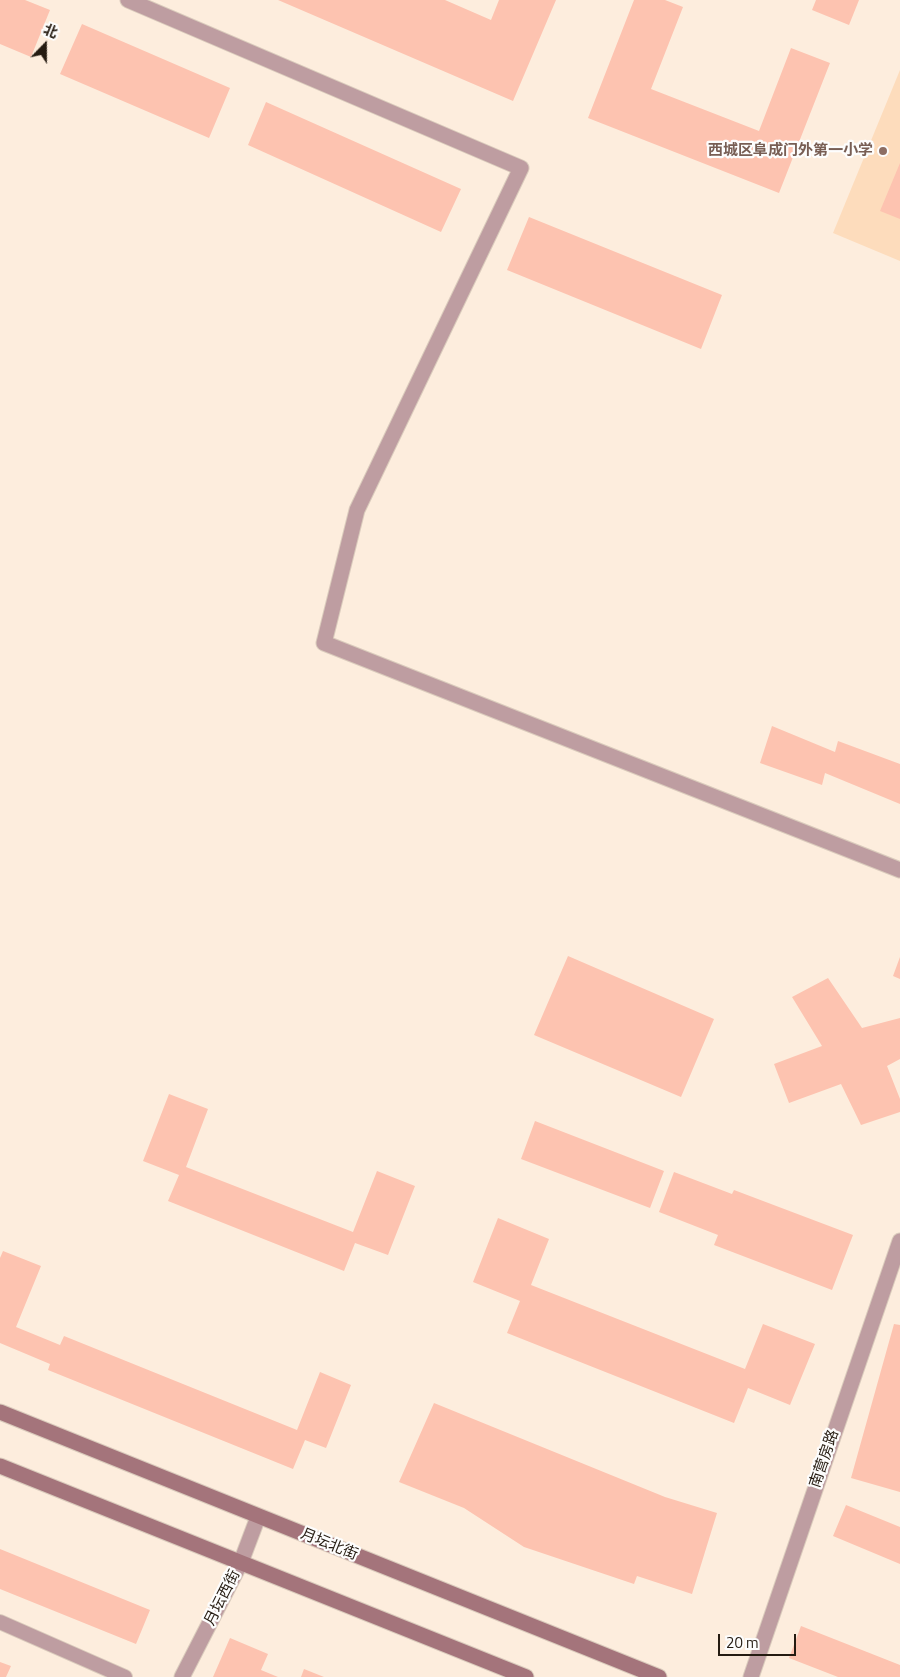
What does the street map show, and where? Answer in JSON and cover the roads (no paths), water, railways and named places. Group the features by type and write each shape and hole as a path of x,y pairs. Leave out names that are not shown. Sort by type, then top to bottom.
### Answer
{"main road":[{"name":"月坛北街","path":"0,1412 659,1677"},
{"path":"0,1466 526,1677"}],"street":[{"path":"128,0 521,168 357,510 324,643 900,870"},
{"name":"南营房路","path":"751,1677 900,1241"},
{"name":"月坛西街","path":"182,1677 241,1562 258,1517"}],"lane":[{"path":"0,1622 124,1677"}],"place":[{"name":"西城区阜成门外第一小学","path":"883,151"}]}
